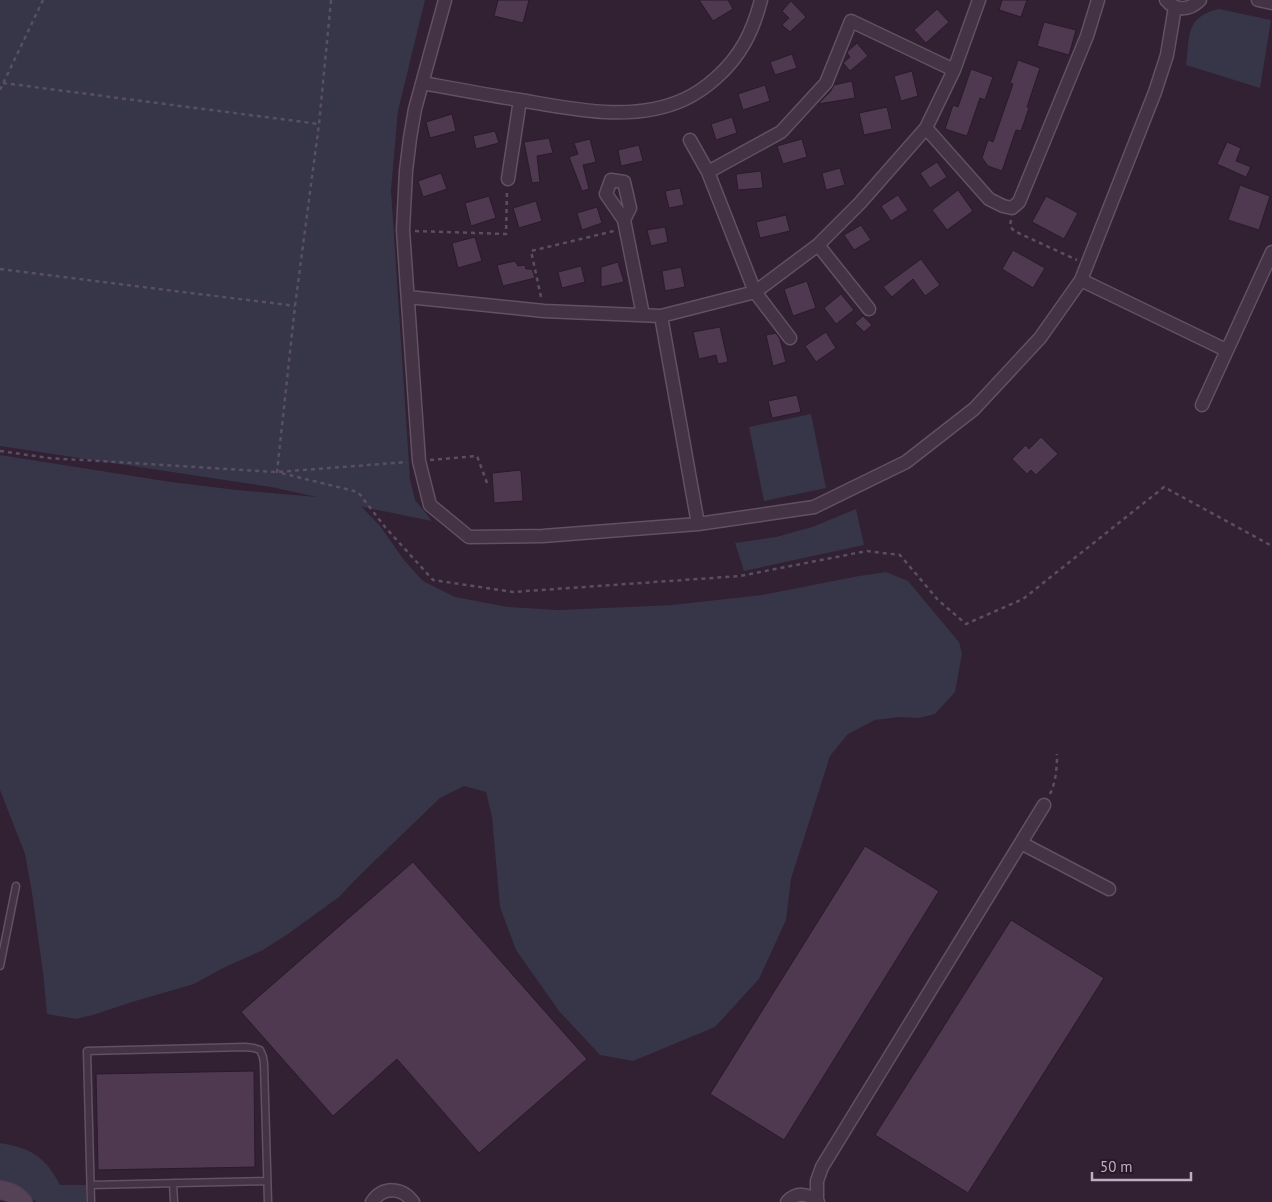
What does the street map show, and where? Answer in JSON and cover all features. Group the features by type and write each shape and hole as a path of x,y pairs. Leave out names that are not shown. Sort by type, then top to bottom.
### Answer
{"street":[{"path":"445,0 410,138 406,170 403,230 419,461 430,505 468,537 543,536 698,524 814,506 906,462 974,409 1040,338 1081,280 1155,92 1167,55 1170,4 1188,8 1200,0"},
{"path":"423,83 594,111 619,113 663,107 686,99 706,87 726,69 745,44 756,18 760,0"},
{"path":"408,297 544,311 661,316 755,292 818,244 860,203 926,128 954,70 979,0"},
{"path":"926,128 989,199 1012,208 1019,202 1087,36 1098,0"},
{"path":"1258,0 1272,3"},
{"path":"708,172 781,132 826,83 850,20 954,70"},
{"path":"508,180 520,100"},
{"path":"690,140 708,172 755,292 790,338"},
{"path":"625,224 643,315"},
{"path":"818,244 869,308"},
{"path":"1202,405 1272,252"},
{"path":"1081,280 1226,350"},
{"path":"661,316 698,524"},
{"path":"818,1201 817,1182 822,1167 1044,805"},
{"path":"1021,843 1109,888"},
{"path":"787,1202 803,1194 817,1182"},
{"path":"0,1190 10,1192 23,1202"},
{"path":"372,1202 380,1194 391,1190 402,1192 414,1201"},
{"path":"803,1194 811,1196 818,1201"}],"lane":[{"path":"0,966 16,886"},
{"path":"91,1202 87,1051 245,1047 260,1050 263,1057 268,1202"},
{"path":"91,1185 267,1181"},
{"path":"173,1183 174,1202"}],"path":[{"path":"0,90 43,0"},
{"path":"277,472 295,306 319,124 330,0"},
{"path":"3,83 319,124"},
{"path":"403,230 506,234 508,180"},
{"path":"1012,208 1010,226 1014,231 1087,265"},
{"path":"544,311 531,251 625,224"},
{"path":"0,269 295,306"},
{"path":"0,451 49,458 277,472 477,456 486,483"},
{"path":"277,472 358,492 385,527 433,580 513,592 740,576 867,551 900,556 938,600 966,624 1023,599 1164,487 1272,546"},
{"path":"1044,805 1052,790 1057,766 1057,754"}],"shaded area":[{"path":"0,0 425,0 398,111 391,190 410,479 415,500 432,521 358,506 362,507 380,526 404,560 423,581 455,597 508,607 559,610 672,605 762,595 886,572 908,581 959,642 962,654 955,692 935,714 919,718 899,717 875,720 848,734 830,756 791,879 786,920 759,979 715,1027 633,1061 600,1055 559,1011 516,950 500,907 492,817 486,792 464,786 440,798 339,897 263,950 223,968 194,984 93,1015 76,1019 47,1014 32,893 25,854 0,790 0,455 171,482 317,497 271,487 0,446"},
{"path":"1219,9 1271,20 1260,88 1186,65 1189,36 1195,22 1208,12"},
{"path":"811,414 826,488 764,501 749,427"},
{"path":"856,509 864,545 744,571 735,543 776,537 812,527"},
{"path":"0,1143 29,1151 36,1155 49,1167 60,1185 86,1185 86,1202 37,1202 7,1183 0,1181"}],"building":[{"path":"498,0 529,0 523,23 494,16"},
{"path":"699,0 728,0 733,9 713,21"},
{"path":"1002,0 1027,0 1021,17 999,10"},
{"path":"791,1 806,17 790,32 782,25 789,18 782,11"},
{"path":"937,9 949,22 926,43 914,30"},
{"path":"1044,22 1076,30 1069,55 1037,46"},
{"path":"857,43 868,56 850,71 843,63 850,57 847,53 848,51"},
{"path":"792,54 797,68 775,75 770,62"},
{"path":"1018,60 1040,68 1021,131 1016,130 1002,171 988,166 982,158 988,140 993,142 1013,84 1010,83"},
{"path":"971,69 993,77 985,100 980,98 967,136 945,129 953,105 958,107"},
{"path":"912,71 918,96 901,101 894,76"},
{"path":"852,81 855,98 818,104 834,85"},
{"path":"765,85 770,101 743,110 738,94"},
{"path":"887,107 892,129 864,135 859,113"},
{"path":"452,114 456,131 430,138 426,122"},
{"path":"732,117 737,133 716,140 711,124"},
{"path":"495,131 499,143 476,149 473,136"},
{"path":"549,138 553,153 537,156 540,182 532,183 524,142"},
{"path":"590,139 596,162 583,165 589,189 582,191 569,157 578,154 574,143"},
{"path":"802,139 807,157 783,164 777,146"},
{"path":"1227,142 1241,148 1236,161 1251,167 1246,177 1217,164"},
{"path":"639,145 643,161 621,166 618,150"},
{"path":"937,162 947,177 930,188 920,173"},
{"path":"840,168 845,185 826,190 822,173"},
{"path":"761,171 763,188 738,190 736,174"},
{"path":"441,173 447,189 423,197 418,181"},
{"path":"1240,185 1270,196 1259,230 1228,220"},
{"path":"680,188 684,205 669,208 665,191"},
{"path":"958,190 973,211 947,230 932,210"},
{"path":"898,195 908,210 891,221 881,206"},
{"path":"489,196 496,218 471,226 465,203"},
{"path":"1046,196 1078,213 1064,239 1032,222"},
{"path":"536,201 542,221 519,228 513,208"},
{"path":"597,207 602,223 582,230 577,213"},
{"path":"786,215 790,231 760,238 756,222"},
{"path":"861,225 871,240 854,250 844,235"},
{"path":"665,227 668,242 651,246 647,230"},
{"path":"475,237 482,261 458,268 452,243"},
{"path":"1013,250 1045,268 1033,288 1002,269"},
{"path":"921,259 940,285 925,296 913,279 892,297 883,287"},
{"path":"515,261 518,266 525,265 526,269 532,269 535,278 503,286 497,265"},
{"path":"618,262 624,282 601,287 601,267"},
{"path":"581,266 585,282 562,288 558,272"},
{"path":"681,267 685,287 665,291 662,271"},
{"path":"807,281 816,308 793,316 784,289"},
{"path":"841,294 854,310 836,324 824,308"},
{"path":"863,316 872,325 864,332 855,323"},
{"path":"720,327 728,362 718,364 716,355 699,359 693,332"},
{"path":"826,332 836,348 816,362 805,346"},
{"path":"776,333 780,339 786,362 773,366 766,335"},
{"path":"797,395 801,412 772,418 768,401"},
{"path":"1041,437 1058,454 1036,475 1031,470 1027,474 1012,459 1026,445 1029,449"},
{"path":"521,470 523,501 494,503 492,473"},
{"path":"865,846 939,891 784,1140 710,1094"},
{"path":"413,862 587,1059 479,1153 397,1059 333,1116 241,1012"},
{"path":"1011,920 1104,978 968,1193 875,1135"},
{"path":"254,1071 255,1167 98,1170 96,1074"}]}
